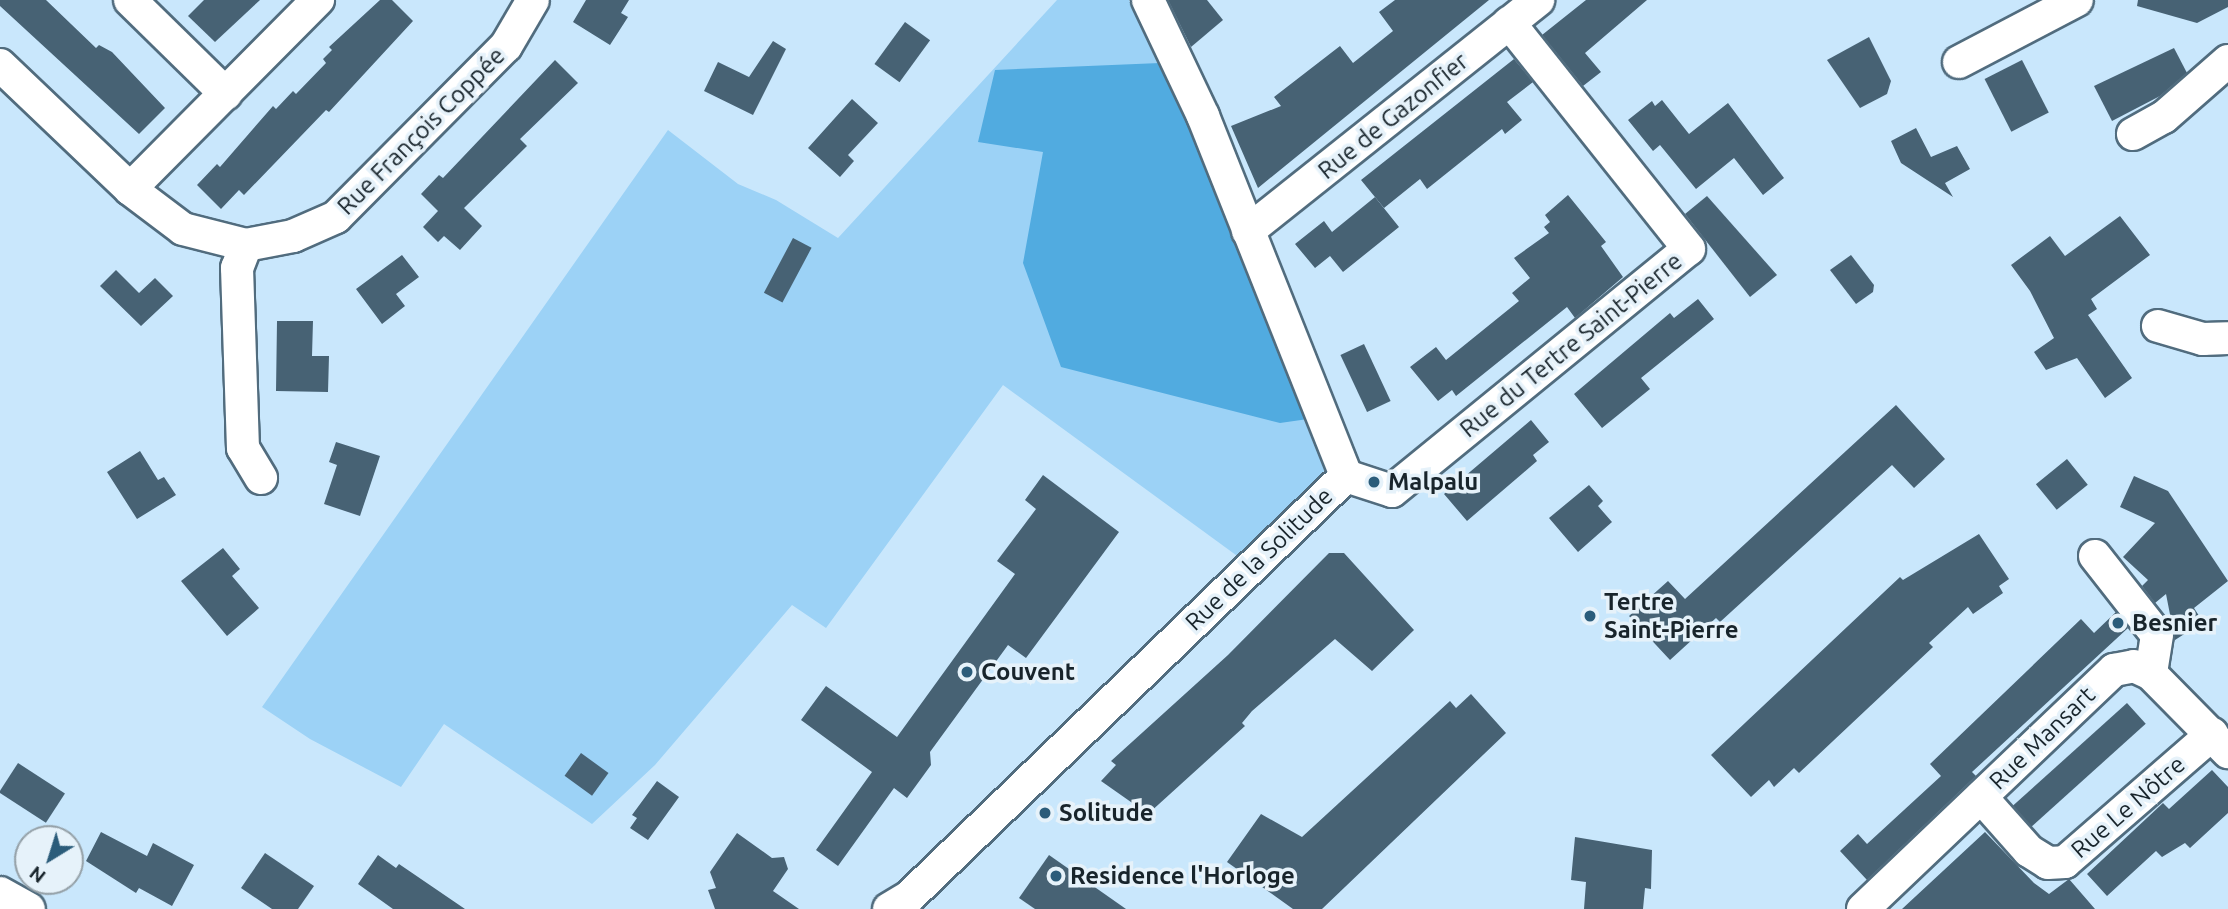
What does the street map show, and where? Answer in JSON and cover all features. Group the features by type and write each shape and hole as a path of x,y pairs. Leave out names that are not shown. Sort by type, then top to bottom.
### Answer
{"street":[{"path":"130,0 226,94"},
{"path":"130,189 318,0"},
{"name":"Rue François Coppée","path":"0,65 130,189 183,229 246,245 293,236 336,217 506,46 533,0"},
{"name":"Rue de la Solitude","path":"889,909 909,897 1346,476 1203,116 1147,0"},
{"name":"Rue de Gazonfier","path":"1248,231 1538,0"},
{"path":"1959,62 2077,0"},
{"name":"Rue du Tertre Saint-Pierre","path":"1346,476 1392,491 1689,249 1510,23"},
{"path":"2133,134 2164,117 2228,61"},
{"path":"246,245 237,268 243,448 261,478"},
{"path":"2158,326 2203,339 2228,338"},
{"path":"2095,556 2157,635 2151,674 2220,743"},
{"name":"Rue Mansart","path":"1863,909 2114,670 2134,666 2151,674"},
{"name":"Rue Le Nôtre","path":"1981,797 2029,851 2048,863 2064,862 2220,743"},
{"path":"0,893 30,909"}],"shaded area":[{"path":"1057,0 1129,0 1199,142 1326,463 1322,478 1240,558 1003,385 826,628 792,605 655,765 592,824 444,724 401,787 310,739 262,707 668,130 738,184 776,200 838,238"},
{"path":"1160,63 1199,142 1308,419 1280,423 1061,367 1023,263 1043,152 978,142 995,70"}],"building":[{"path":"0,0 46,0 96,48 99,45 112,52 165,108 139,134 0,6"},
{"path":"204,0 260,0 215,42 188,16"},
{"path":"380,0 392,0 413,21 329,112 326,110 244,195 239,190 221,209 197,185 217,164 220,167 273,106 276,109 293,91 296,94 326,63 323,59 332,50 329,47"},
{"path":"586,0 629,0 621,13 628,17 610,45 573,22"},
{"path":"1168,0 1207,0 1223,20 1191,47"},
{"path":"1395,0 1489,0 1258,188 1231,126 1281,106 1274,97 1340,46 1353,63 1393,31 1379,12"},
{"path":"1586,0 1647,0 1585,53 1601,72 1583,86 1542,35"},
{"path":"2138,0 2228,0 2228,7 2197,23 2137,6"},
{"path":"905,22 930,40 900,82 874,64"},
{"path":"1869,37 1891,81 1887,94 1860,108 1827,60"},
{"path":"773,41 786,49 753,115 704,91 718,62 749,77"},
{"path":"2174,48 2187,73 2160,96 2112,121 2094,86"},
{"path":"1514,59 1533,82 1507,102 1522,120 1505,134 1502,129 1427,189 1420,179 1384,208 1361,180"},
{"path":"555,60 578,83 520,139 527,146 464,208 482,226 460,250 444,236 438,242 423,227 438,211 421,194 439,175 443,178"},
{"path":"2022,60 2049,113 2011,132 1985,79"},
{"path":"852,99 878,123 848,155 854,161 840,177 808,148"},
{"path":"1662,100 1689,134 1728,103 1784,178 1763,195 1734,158 1696,189 1660,145 1653,151 1628,120 1652,101 1655,106"},
{"path":"1916,128 1931,157 1957,146 1970,169 1945,183 1953,197 1901,163 1891,141"},
{"path":"1568,195 1606,242 1601,246 1623,277 1575,318 1567,307 1456,396 1452,390 1438,401 1410,367 1436,347 1446,360 1519,301 1512,293 1530,278 1514,258 1549,233 1544,227 1550,222 1545,215"},
{"path":"1707,196 1777,275 1750,297 1685,214"},
{"path":"1375,197 1399,227 1343,272 1330,256 1315,268 1295,244 1324,221 1332,232"},
{"path":"2120,216 2150,255 2091,299 2097,309 2088,315 2132,378 2105,398 2077,358 2046,370 2034,352 2054,338 2030,291 2011,265 2050,236 2065,256"},
{"path":"793,238 812,248 782,303 764,293"},
{"path":"402,255 419,277 396,294 405,306 382,324 356,289"},
{"path":"1851,255 1874,285 1873,292 1856,304 1830,270"},
{"path":"116,270 139,293 155,278 173,296 141,326 100,286"},
{"path":"1698,299 1714,319 1641,378 1650,389 1602,428 1574,394 1670,313 1674,318"},
{"path":"277,321 313,321 312,356 329,356 328,392 276,391"},
{"path":"1364,344 1391,401 1367,412 1340,355"},
{"path":"1896,405 1945,459 1914,488 1892,465 1720,622 1716,618 1670,660 1629,616 1668,581 1685,599"},
{"path":"1531,420 1549,442 1533,455 1537,461 1467,521 1444,494"},
{"path":"336,442 380,456 360,516 324,504 337,465 329,462"},
{"path":"140,451 158,480 164,477 176,495 137,519 107,472"},
{"path":"2067,459 2088,485 2057,510 2036,484"},
{"name":"Couvent","path":"1043,475 1119,532 1026,658 1008,645 930,752 931,765 907,798 894,788 838,866 816,850 872,772 801,720 826,686 897,737 1015,574 997,561 1036,509 1025,500"},
{"path":"2134,476 2168,491 2228,581 2194,608 2203,622 2175,640 2166,594 2155,603 2142,586 2148,580 2123,557 2155,523 2120,507"},
{"path":"1589,485 1603,501 1598,506 1612,522 1578,552 1549,518"},
{"path":"1979,534 2009,579 1999,586 2003,593 1973,614 1968,607 1929,643 1933,647 1799,773 1794,768 1774,787 1769,780 1751,797 1711,755 1900,577 1903,580"},
{"path":"223,548 240,569 232,576 259,608 227,636 181,581"},
{"path":"1329,553 1344,553 1414,630 1372,671 1335,639 1252,711 1242,723 1245,726 1148,814 1101,781 1116,765 1111,761 1228,655"},
{"path":"2116,612 2128,628 1972,772 1976,776 1867,880 1840,851 1858,834 1867,844 1941,776 1930,764 2081,619 2094,633"},
{"path":"1471,694 1506,733 1322,909 1293,909 1227,862 1261,814 1302,837 1450,701 1456,708"},
{"path":"2127,703 2146,724 2031,827 2013,806"},
{"path":"581,753 609,773 592,796 565,776"},
{"path":"18,763 65,793 46,823 0,793"},
{"path":"2212,770 2228,787 2228,813 2190,848 2185,843 2162,857 2156,851 2107,896 2087,874 2163,803 2169,809"},
{"path":"657,781 679,797 648,840 630,828 637,818 632,815"},
{"path":"101,832 147,856 153,843 194,865 172,906 139,888 136,893 86,861"},
{"path":"1985,832 2034,883 2049,894 2069,879 2095,909 1902,909"},
{"path":"737,833 772,858 784,857 788,869 773,891 799,909 715,909 708,890 716,888 710,872"},
{"path":"1575,837 1652,850 1651,889 1645,888 1643,909 1584,909 1586,882 1571,880"},
{"path":"265,853 314,886 298,909 272,909 241,888"},
{"path":"378,855 396,868 399,864 465,909 393,909 358,884"},
{"name":"Residence l'Horloge","path":"1049,855 1126,909 1035,909 1019,898"}],"place":[{"name":"Malpalu","path":"1374,482"},
{"name":"Tertre Saint-Pierre","path":"1590,616"},
{"name":"Besnier","path":"2118,623"},
{"name":"Couvent","path":"967,672"},
{"name":"Solitude","path":"1045,813"},
{"name":"Residence l'Horloge","path":"1056,876"}]}
